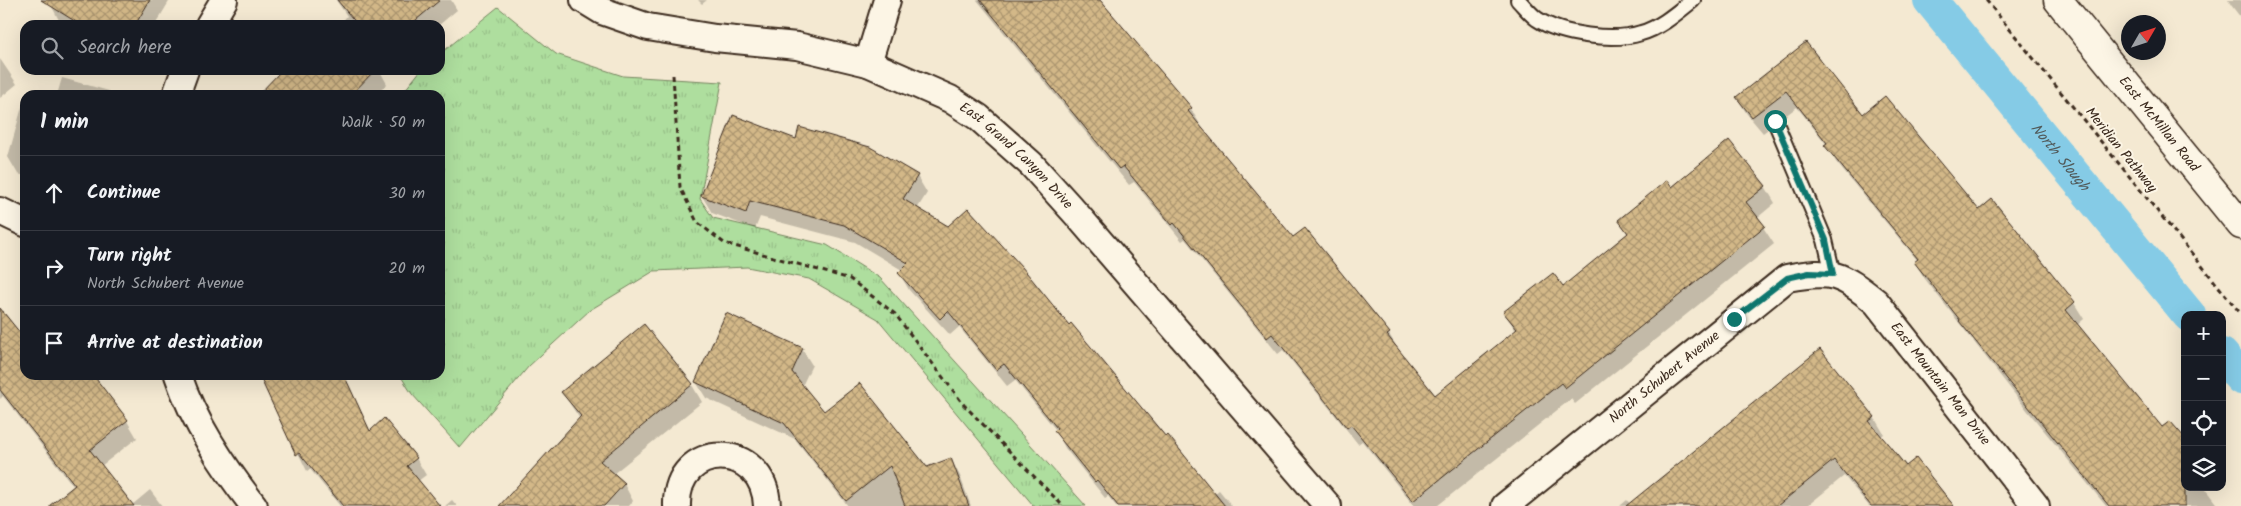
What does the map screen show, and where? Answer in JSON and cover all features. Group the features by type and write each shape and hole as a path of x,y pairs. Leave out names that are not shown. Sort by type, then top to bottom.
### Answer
{"main road":[{"name":"East McMillan Road","path":"2058,0 2241,225"}],"street":[{"path":"211,20 224,0"},
{"name":"East Grand Canyon Drive","path":"584,0 602,11 648,28 714,38 797,46 868,64 950,98 978,117 1031,164 1078,216 1328,506"},
{"path":"868,64 887,0"},
{"path":"178,90 183,75"},
{"path":"0,211 20,221"},
{"name":"North Schubert Avenue","path":"1505,506 1787,278 1809,273 1833,274"},
{"name":"East Mountain Man Drive","path":"1833,274 1855,285 1876,302 2036,506"},
{"path":"180,380 186,400 213,448 254,506"},
{"path":"677,506 677,492 682,477 696,463 711,456 729,456 744,461 760,478 766,493 767,506"}],"lane":[{"path":"1518,0 1536,19 1568,33 1608,37 1641,34 1672,17 1693,0"},
{"path":"1775,121 1826,240 1833,274"}],"path":[{"name":"Meridian Pathway","path":"1986,0 2241,314"},
{"path":"673,75 680,188 697,222 724,242 850,279 895,314 964,405 1063,506"}],"green space":[{"path":"498,7 556,54 623,76 722,82 700,199 713,218 827,245 880,278 1086,506 1032,506 878,319 809,279 747,267 654,271 590,310 529,366 460,448 412,394 403,380 445,380 445,90 405,90 417,75 445,75 445,50"}],"building":[{"path":"41,0 150,0 138,20 73,20"},
{"path":"337,0 440,0 416,20 354,20"},
{"path":"980,0 1100,0 1192,108 1188,111 1293,237 1305,228 1390,333 1387,335 1435,395 1517,329 1503,312 1553,273 1563,286 1628,233 1618,220 1667,180 1672,187 1729,140 1766,186 1746,202 1765,226 1565,388 1561,383 1413,501 1351,425 1347,428 1272,334 1267,338 1174,223 1172,225 1123,166 1119,169"},
{"path":"1806,42 1863,114 1885,96 1979,210 1992,199 2075,302 2066,310 2162,427 2170,421 2181,433 2181,491 2185,491 2185,506 2109,506 1959,321 1914,262 1918,259 1824,145 1827,143 1786,91 1752,117 1736,97"},
{"path":"277,75 370,75 356,90 263,90"},
{"path":"733,115 796,139 799,127 870,147 918,175 903,199 948,226 968,208 1022,267 1069,325 1071,323 1166,437 1168,435 1225,506 1118,506 1097,480 1095,482 1054,431 1057,428 1004,364 996,370 948,311 940,319 898,273 908,263 844,225 750,201 746,213 701,196"},
{"path":"0,308 20,333 20,380 97,380 128,420 90,450 134,506 49,506 75,485 0,390"},
{"path":"726,313 803,348 792,372 824,411 860,383 927,467 951,458 969,506 905,506 890,466 846,501 784,423 695,382"},
{"path":"644,324 693,384 600,461 625,483 604,506 499,506 581,416 561,392"},
{"path":"1820,349 1875,417 1869,421 1906,466 1916,458 1954,506 1871,506 1834,460 1777,506 1626,506"},
{"path":"261,380 346,380 370,431 384,418 417,458 407,466 440,506 343,506 299,453 296,455"}],"waterway":[{"name":"North Slough","path":"1930,0 2186,311"},
{"name":"North Slough","path":"2223,356 2241,378"}],"route":[{"path":"1734,319 1787,278 1809,273 1833,274 1826,240 1775,121"}]}
